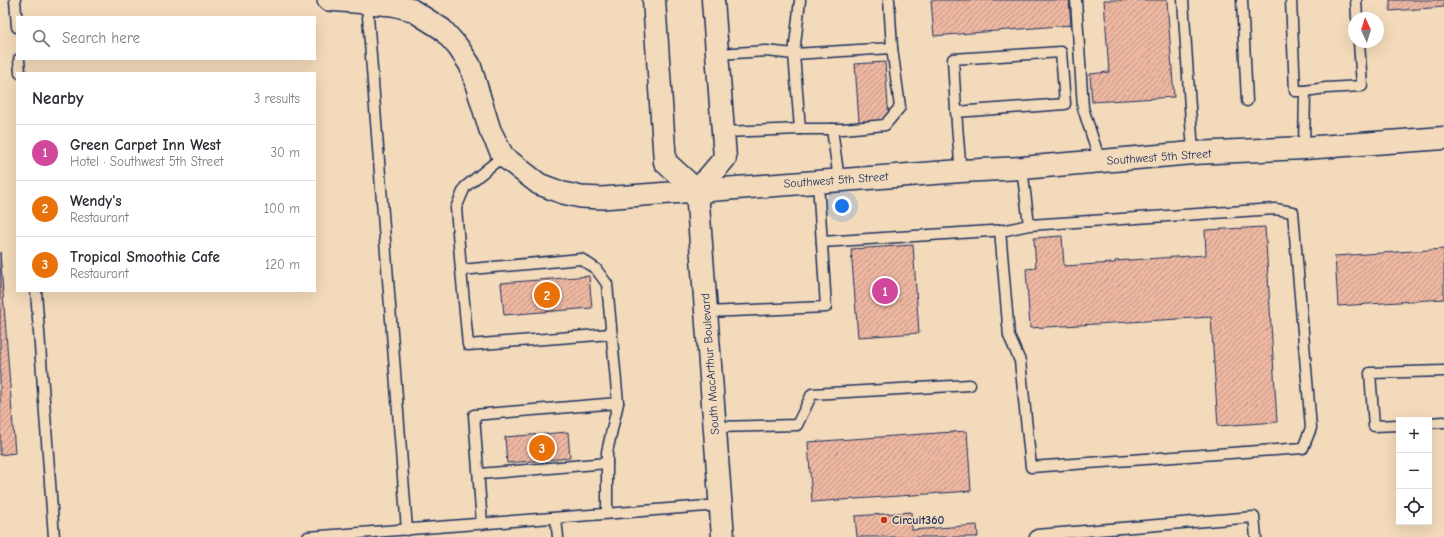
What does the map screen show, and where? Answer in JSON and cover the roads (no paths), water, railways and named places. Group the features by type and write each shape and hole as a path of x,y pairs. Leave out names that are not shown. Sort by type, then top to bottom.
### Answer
{"main road":[{"path":"654,0 665,162 697,190 725,158 713,0"},
{"name":"Southwest 5th Street","path":"697,190 1022,168 1193,153 1304,148 1444,138"},
{"name":"South MacArthur Boulevard","path":"697,190 723,537"}],"street":[{"name":"Southwest 5th Street","path":"328,0 393,5 412,10 442,29 458,47 470,65 490,130 502,156 539,184 581,198 602,198 697,190"}],"lane":[{"path":"15,0 16,16"},
{"path":"800,0 794,54 800,129"},
{"path":"724,132 832,129 885,125 900,107 892,48 889,0"},
{"path":"1076,0 1083,108 1100,161"},
{"path":"1183,0 1193,153"},
{"path":"1242,0 1247,101"},
{"path":"1291,0 1304,148"},
{"path":"1356,0 1357,12"},
{"path":"367,3 407,530"},
{"path":"718,54 766,51 794,54 892,48"},
{"path":"1300,92 1326,88 1362,86 1359,48"},
{"path":"956,112 1065,104 1061,52 953,59 957,139 961,171"},
{"path":"19,60 20,72"},
{"path":"706,312 826,307 822,242 832,129"},
{"path":"502,156 465,187 456,208 468,345 611,334"},
{"path":"1022,168 1029,225"},
{"path":"822,242 1000,230 1029,225 1275,209 1293,212 1311,428 1303,448 1031,467 1020,361 1009,336 1000,230"},
{"path":"461,270 581,259 596,269 607,284 618,403 607,452 607,513"},
{"path":"36,292 54,537"},
{"path":"1396,425 1374,426 1370,373 1444,371"},
{"path":"715,427 797,424 812,394 970,385"},
{"path":"482,524 474,414 618,403"},
{"path":"1432,423 1444,422"},
{"path":"478,474 607,463"},
{"path":"308,537 363,535 407,530 556,519 607,513 720,505"},
{"path":"1035,537 1037,535 1137,532 1254,517 1256,537"},
{"path":"556,519 558,537"}],"place":[{"name":"Green Carpet Inn West","path":"885,291"},
{"name":"Wendy's","path":"547,295"},
{"name":"Tropical Smoothie Cafe","path":"542,448"},
{"name":"Circuit360","path":"884,520"}]}
